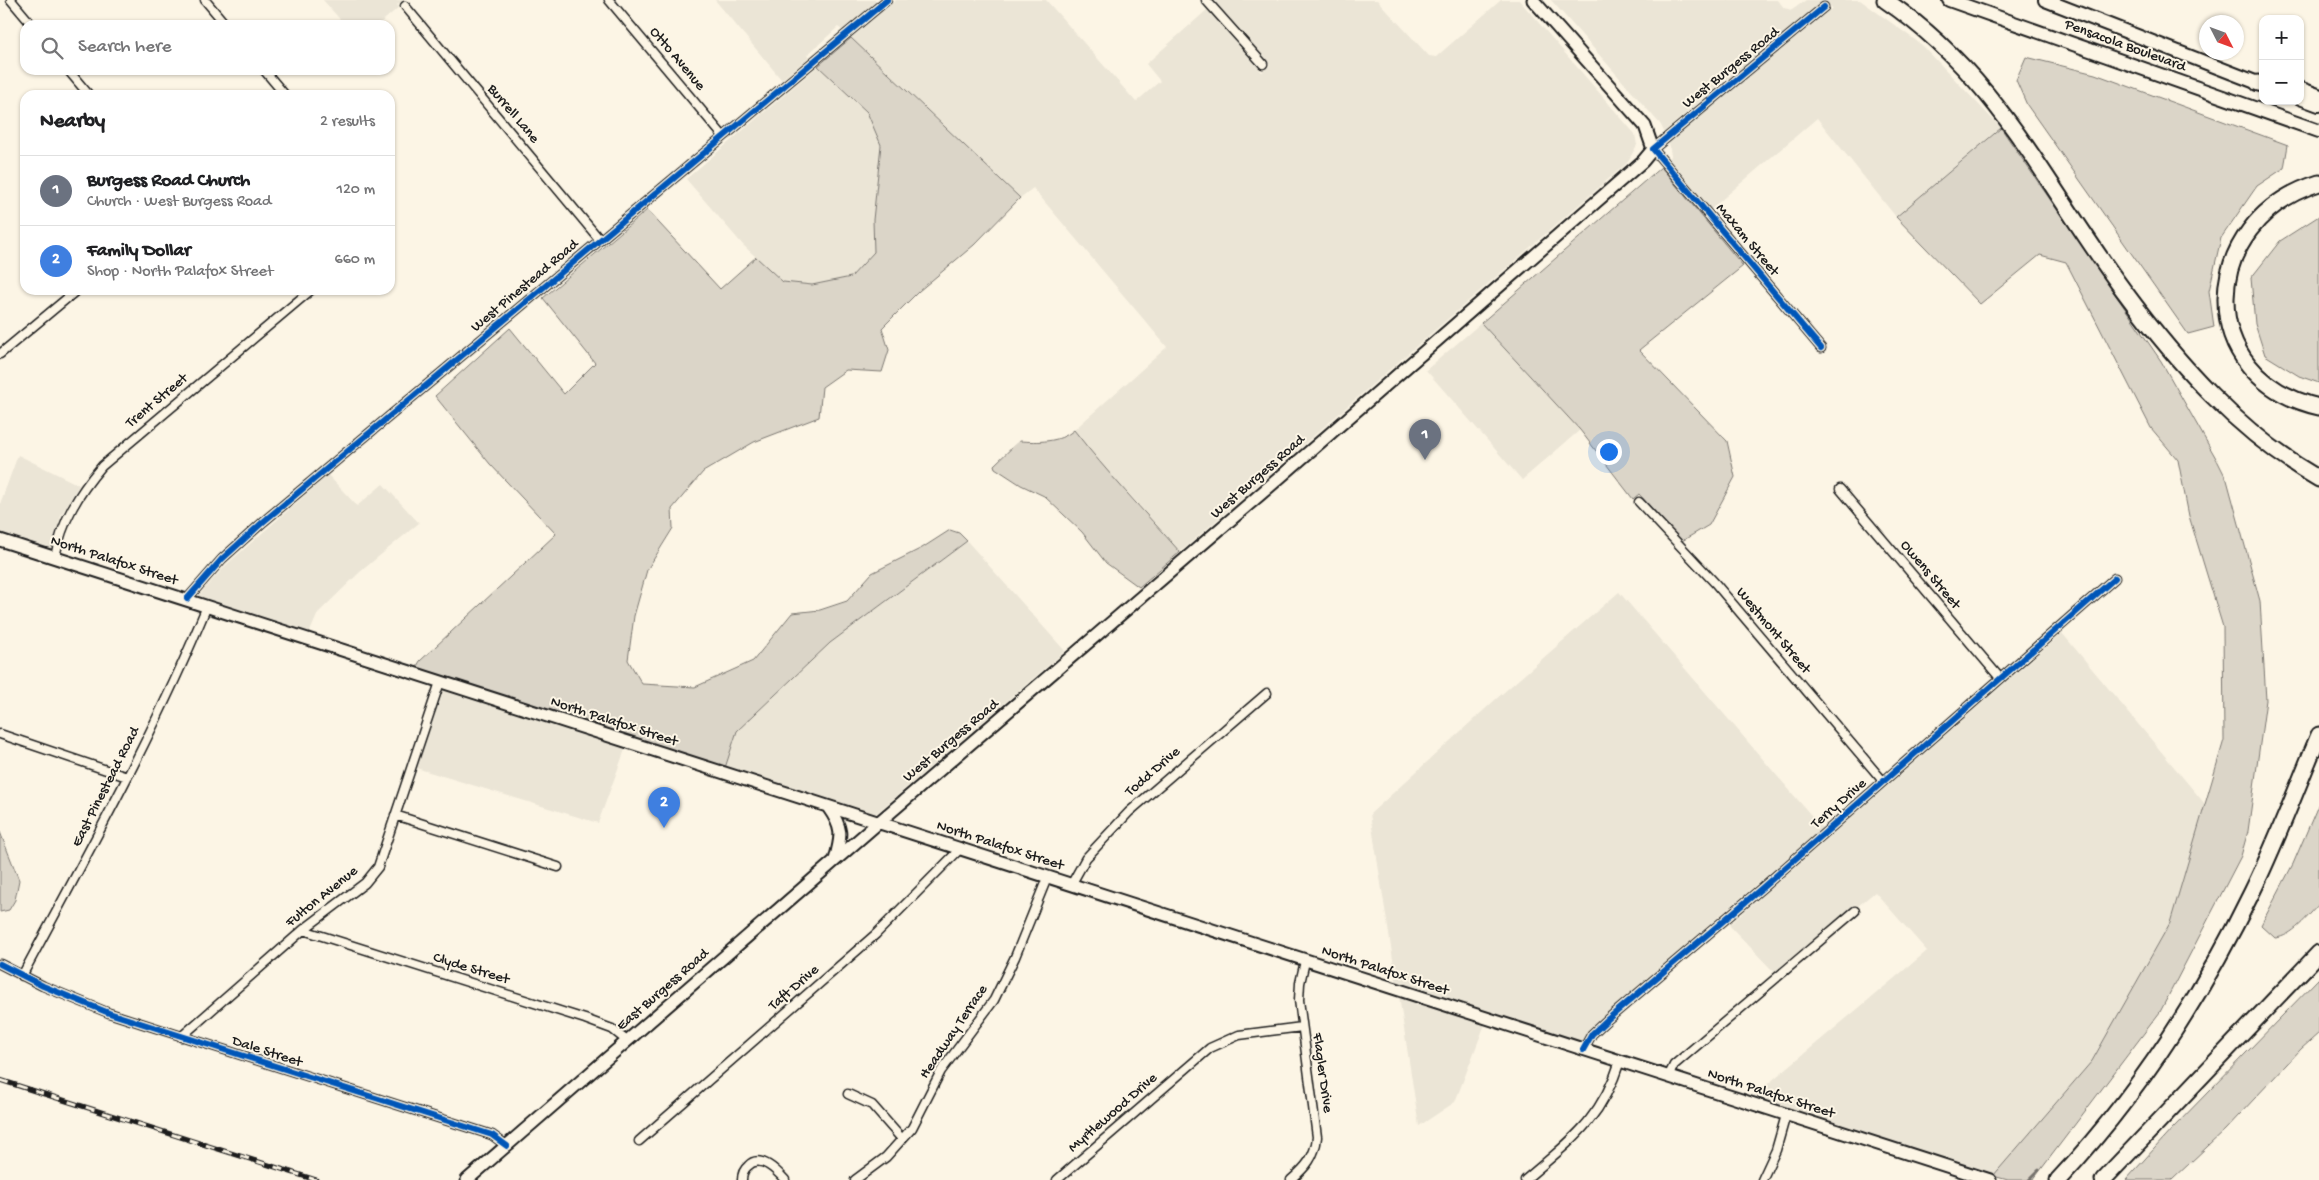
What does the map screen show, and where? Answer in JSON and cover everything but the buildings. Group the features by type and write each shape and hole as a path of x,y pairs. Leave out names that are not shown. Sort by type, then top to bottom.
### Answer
{"highway":[{"path":"1885,0 1936,40 1988,94 2021,137 2123,290 2187,371 2242,425 2276,451 2319,479"},
{"path":"2304,91 2319,97"},
{"path":"2319,183 2294,193 2276,204 2250,227 2241,241 2229,269 2226,305 2233,335 2250,366 2276,389 2297,400 2319,407"},
{"path":"2058,1180 2104,1128 2143,1075 2166,1042 2222,952 2272,849 2319,735"},
{"path":"2103,1180 2319,953"}],"main road":[{"path":"1533,0 1645,126 1653,149"},
{"name":"Pensacola Boulevard","path":"1949,0 2319,132"},
{"name":"Pensacola Boulevard","path":"2046,0 2259,83"},
{"path":"2304,99 2319,105"},
{"name":"West Burgess Road","path":"878,822 1263,492 1637,167 1653,149"},
{"name":"North Palafox Street","path":"0,540 1990,1180"},
{"path":"828,806 836,819 841,834 835,860"},
{"name":"East Burgess Road","path":"467,1180 878,822"}],"street":[{"path":"11,0 28,20"},
{"path":"205,0 222,20"},
{"name":"Otto Avenue","path":"609,0 723,136"},
{"name":"West Pinestead Road","path":"187,599 222,560 263,522 887,0"},
{"path":"1206,0 1263,64"},
{"name":"Burrell Lane","path":"405,6 600,240"},
{"name":"West Burgess Road","path":"1653,149 1824,7"},
{"path":"72,75 85,90"},
{"path":"268,75 281,90"},
{"name":"Maxam Street","path":"1653,149 1821,348"},
{"path":"0,354 71,295"},
{"name":"Trent Street","path":"55,557 62,530 73,505 88,482 102,466 305,295"},
{"name":"Owens Street","path":"1840,488 2000,678"},
{"name":"Westmont Street","path":"1639,502 1715,583 1883,781"},
{"name":"Terry Drive","path":"1584,1050 1592,1034 2115,578"},
{"name":"East Pinestead Road","path":"22,976 181,670 207,606"},
{"name":"Fulton Avenue","path":"181,1037 303,930 365,883 378,867 440,682"},
{"name":"Todd Drive","path":"1071,885 1086,858 1129,812 1267,693"},
{"path":"0,734 127,777"},
{"path":"395,815 558,867"},
{"name":"Taft Drive","path":"639,1141 876,934 960,849"},
{"name":"Headway Terrace","path":"855,1180 886,1157 912,1128 942,1071 994,1000 1015,957 1047,878"},
{"path":"1668,1077 1674,1064 1856,911"},
{"name":"Clyde Street","path":"303,930 585,1019 612,1030 627,1041"},
{"name":"Flagler Drive","path":"1291,1180 1312,1159 1317,1142 1299,1000 1300,983 1306,961"},
{"name":"Dale Street","path":"0,964 75,1000 181,1037 492,1135 507,1146"},
{"name":"Myrtlewood Drive","path":"1057,1180 1210,1048 1239,1036 1302,1027"},
{"path":"1525,1180 1580,1133 1592,1119 1614,1083 1620,1062"},
{"path":"848,1094 872,1105 902,1139"},
{"path":"1762,1180 1776,1150 1786,1115"},
{"path":"742,1180 743,1171 750,1163 759,1161 769,1165 785,1180"}],"shaded area":[{"path":"323,0 403,0 397,5 399,7 384,20 341,20"},
{"path":"715,0 878,0 842,30 838,27 807,55 809,57 780,81 781,79"},
{"path":"896,0 1046,0 1136,102 1160,81 1146,64 1208,9 1262,72 1270,65 1213,0 1377,0 1429,56 1436,57 1501,0 1519,0 1635,134 1637,145 1627,163 1180,552 1132,497 1111,477 1074,430 1167,347 1033,188 1020,198 851,38"},
{"path":"1551,0 1778,0 1784,8 1792,10 1806,0 1823,0 1664,132 1661,125"},
{"path":"1825,0 1860,0 1922,45 2001,128 1896,217 1817,118 1711,209 1669,159 1671,156 1669,143 1832,8"},
{"path":"851,38 1020,198 974,245 919,291 882,328 889,350 882,372 846,370 822,387 819,417 754,442 703,472 672,509 673,528 647,570 634,616 628,660 642,684 695,687 753,661 792,613 820,610 847,601 872,573 922,548 950,530 959,533 967,541 830,643 737,731 725,768 416,668 420,661 556,534 490,464 435,396 510,328 564,394 595,363 543,298 647,210 720,289 756,257 783,282 812,285 851,277 874,252 873,220 881,145 867,112 818,66"},
{"path":"2026,57 2095,74 2288,145 2284,168 2257,186 2221,238 2209,291 2214,327 2188,334 2027,105 2016,80"},
{"path":"818,66 867,112 881,145 873,220 874,252 851,277 812,285 783,282 743,245 686,179"},
{"path":"2001,128 2161,361 2227,480 2260,601 2266,700 2248,831 2241,856 2160,1012 2033,1180 2008,1180 1993,1176 2092,1061 2170,923 2224,740 2223,627 2189,516 2178,460 2151,428 2066,262 2040,255 1980,304 1896,217"},
{"path":"1661,167 1743,266 1639,350 1727,441 1735,477 1709,525 1682,541 1639,494 1633,499 1580,430 1481,323"},
{"path":"2319,216 2319,383 2299,376 2265,355 2255,324 2251,278 2280,241"},
{"path":"1481,323 1580,430 1522,480 1426,370"},
{"path":"1074,430 1180,552 1139,587 1106,563 1082,532 1044,496 1021,485 995,468 994,465 1019,441 1055,439"},
{"path":"18,455 79,485 61,515 51,550 0,534 0,504"},
{"path":"328,475 357,506 383,484 419,523 360,572 318,613 309,634 197,597 227,564"},
{"path":"967,541 1065,651 873,816 831,802 829,799 827,801 725,768 737,731 830,643"},
{"path":"1619,592 1822,828 1604,1015 1588,1030 1580,1043 1397,985 1370,814 1495,700"},
{"path":"2062,633 2205,804 2170,923 2092,1061 1993,1176 1751,1098 1927,951 1875,892 1858,906 1855,904 1774,972 1729,925"},
{"path":"444,689 626,747 598,823 416,768"},
{"path":"2319,803 2319,904 2305,920 2288,934 2275,938 2261,925 2293,864"},
{"path":"0,832 19,880 15,900 9,910 0,912"},
{"path":"2319,978 2319,1033 2301,1049 2225,1130 2172,1180 2126,1180 2173,1128"},
{"path":"1399,996 1485,1024 1455,1102 1419,1126"}],"waterway":[{"path":"2029,1180 2039,1170"}],"railway":[{"path":"0,1080 316,1180"}],"cycle path":[{"path":"187,599 222,559 263,522 887,0"},
{"path":"1821,348 1653,149 1824,7"},
{"path":"1583,1050 1592,1034 1608,1019 1762,888 2115,578"},
{"path":"0,964 43,986 109,1013 492,1135 507,1146"}],"place":[{"name":"Burgess Road Church","path":"1425,460"},
{"name":"Family Dollar","path":"664,828"}]}
